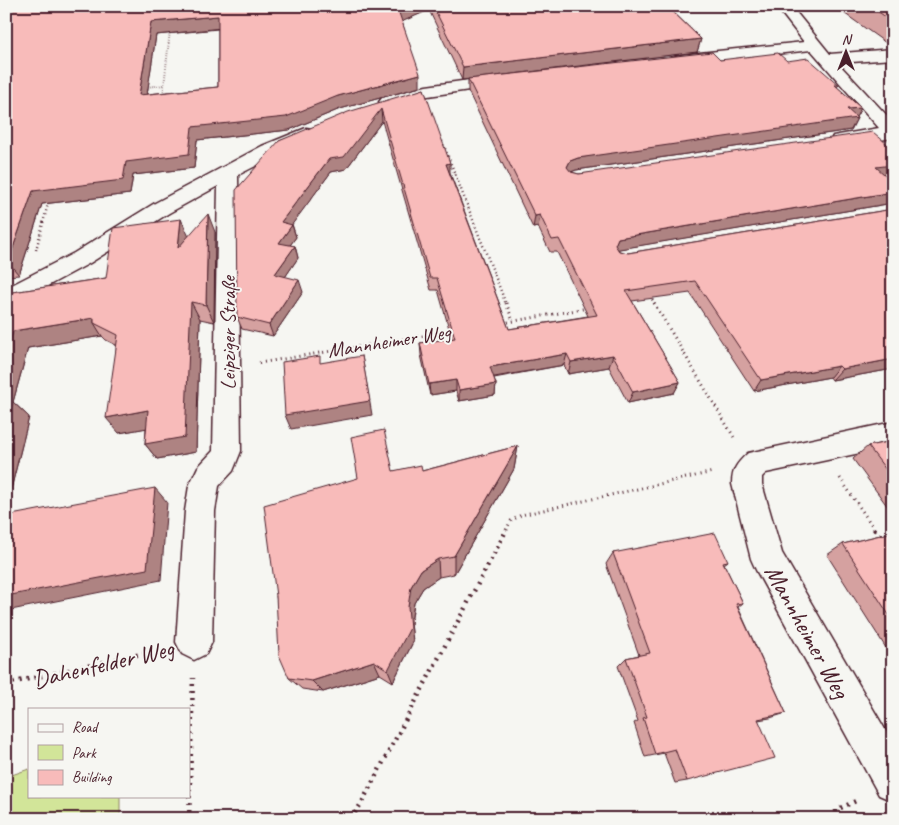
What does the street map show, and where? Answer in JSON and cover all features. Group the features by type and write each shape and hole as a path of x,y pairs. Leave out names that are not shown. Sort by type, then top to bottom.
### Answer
{"street":[{"path":"783,6 820,52 892,133"},
{"path":"667,61 715,56 820,52 893,54"},
{"path":"368,108 426,91 525,78"},
{"path":"6,298 82,258 162,208 270,150 322,125"},
{"path":"823,142 892,133"},
{"name":"Leipziger Straße","path":"204,486 208,476 223,462 227,451 228,172"},
{"path":"750,470 758,462 893,434"},
{"name":"Mannheimer Weg","path":"750,470 747,484 767,559 893,781"},
{"name":"Dahenfelder Weg","path":"194,642 200,511 204,486"}],"path":[{"path":"675,16 684,22 715,56"},
{"path":"162,104 170,28"},
{"path":"145,87 164,85"},
{"path":"442,141 513,321"},
{"path":"27,287 51,193"},
{"path":"645,289 750,470"},
{"path":"641,299 650,297"},
{"path":"494,324 592,307"},
{"name":"Mannheimer Weg","path":"228,368 454,331"},
{"path":"820,449 882,542"},
{"path":"351,819 361,804 511,521 521,514 729,469 750,470"},
{"path":"190,784 194,642"},
{"name":"Dahenfelder Weg","path":"6,684 194,642"},
{"path":"189,819 190,798"}],"green space":[{"path":"28,769 28,798 120,798 120,819 6,819 6,777"}],"building":[{"path":"6,6 408,6 398,10 420,74 338,96 286,117 192,127 189,154 126,162 123,180 33,191 8,262 6,262","holes":["218,16 218,87 139,95 151,22"]},
{"path":"433,6 667,6 701,39 463,67"},
{"path":"870,6 893,6 893,22"},
{"path":"712,52 720,60 778,53 787,61 808,58 839,85 835,85 861,108 847,109 857,118 578,158 570,161 567,167 571,172 579,174 873,132 893,149 893,158 891,158 893,165 876,167 893,182 893,192 618,238 615,245 619,251 628,253 893,209 893,359 842,369 839,366 761,380 695,281 626,291 680,382 633,392 613,355 571,362 567,354 490,367 496,384 459,390 456,380 429,384 420,343 455,338 437,278 430,278 381,109 344,157 329,159 281,222 292,225 279,243 295,246 275,274 299,280 269,325 237,317 236,190 279,141 348,112 424,89 450,163 446,164 509,329 597,315 559,239 552,240 540,215 535,216 468,79"},
{"path":"208,214 206,305 191,302 185,437 145,444 148,410 106,418 118,335 94,323 94,318 13,331 6,355 6,293 106,278 113,228 181,219 178,248"},
{"path":"320,356 320,363 362,356 370,401 285,415 282,362"},
{"path":"13,402 6,426 6,403"},
{"path":"384,430 393,471 421,465 422,471 518,446 454,556 438,559 421,570 411,587 408,607 410,628 388,670 374,661 312,681 289,678 279,655 276,596 264,505 358,478 351,437"},
{"path":"893,441 893,479 868,446"},
{"path":"155,488 147,569 6,596 6,516"},
{"path":"893,532 893,621 843,544"},
{"path":"715,533 728,561 723,562 743,603 736,604 786,713 758,719 775,758 687,781 675,749 655,754 643,718 647,717 626,658 650,653 613,553"}]}
